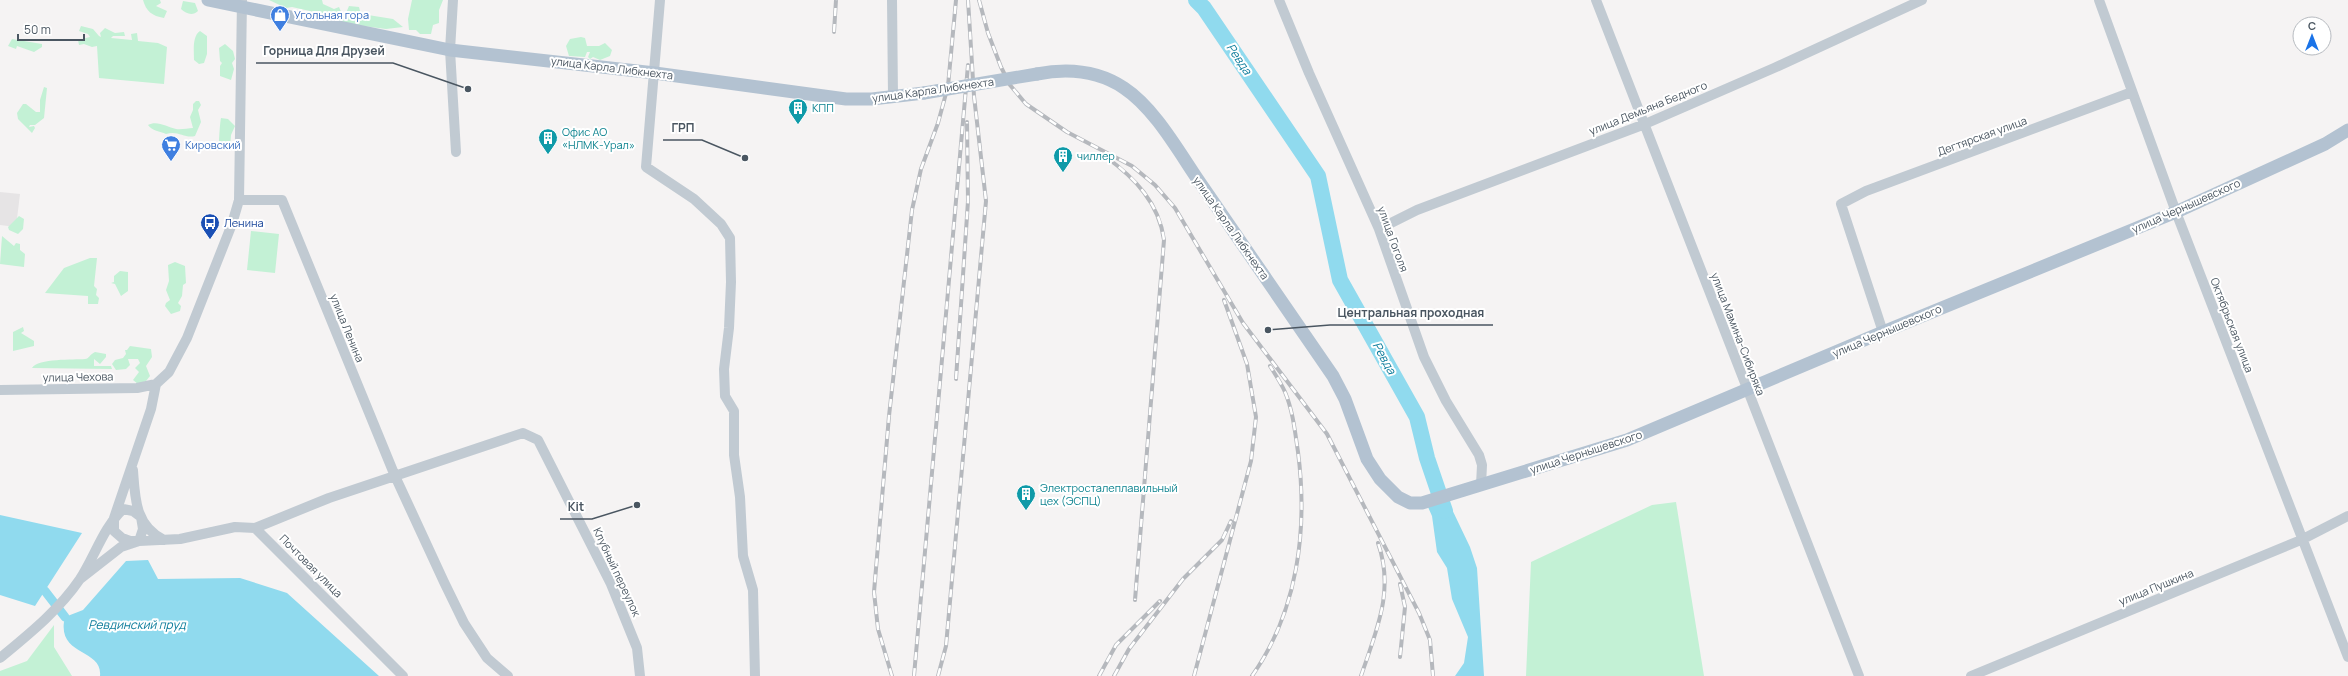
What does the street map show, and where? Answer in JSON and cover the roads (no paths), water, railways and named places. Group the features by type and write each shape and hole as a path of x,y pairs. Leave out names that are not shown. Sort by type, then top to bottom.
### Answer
{"main road":[{"name":"улица Карла Либкнехта","path":"208,0 243,4 450,50 655,72 846,99 872,99 924,93 1037,74 1070,71 1094,74 1125,89 1144,107 1182,157 1333,376 1345,399 1362,448 1373,469 1391,493 1404,501 1415,503"},
{"name":"улица Чернышевского","path":"1415,503 1468,490 1627,440 1883,332 2176,212 2325,144 2348,130"}],"street":[{"path":"453,0 450,50 456,152"},
{"path":"660,0 646,167 694,199 721,224 730,238 731,282 729,328 724,368 725,396 734,411 734,455 740,497 743,556 753,590 754,676"},
{"path":"892,0 893,96"},
{"name":"улица Гоголя","path":"1280,0 1309,73 1379,229 1424,357 1446,401 1479,455 1482,465 1481,485"},
{"name":"улица Мамина-Сибиряка","path":"1596,0 1645,124 1746,390 1859,676"},
{"name":"улица Демьяна Бедного","path":"1379,229 1402,216 1645,124 1922,0"},
{"name":"Октябрьская улица","path":"2100,0 2176,212 2301,540 2348,657"},
{"path":"0,658 42,623 78,581 114,518 133,466 151,409 156,384 169,372 187,338 232,224 239,200 243,4"},
{"name":"Дегтярская улица","path":"1883,332 1841,204 1866,192 2132,92"},
{"name":"улица Ленина","path":"239,200 282,200 395,476 464,623 487,658 508,676"},
{"name":"улица Чехова","path":"0,390 137,388 156,384"},
{"name":"Клубный переулок","path":"395,476 523,433 538,440 611,584 637,648 640,676"},
{"path":"133,466 135,500 142,517 149,531 164,540"},
{"path":"142,517 133,511 123,509 114,518 114,531 122,538 139,541 180,539 235,527 255,528 329,498 395,476"},
{"name":"улица Пушкина","path":"1971,676 2301,540 2348,516"},
{"path":"139,541 143,529 142,517"},
{"name":"Почтовая улица","path":"255,528 403,676"},
{"path":"78,581 121,547 139,541"}],"water":[{"path":"1448,501 1470,547 1477,568 1484,676 1455,676 1464,663 1468,637 1452,599 1447,568 1437,552 1432,516 1428,507"},
{"path":"0,515 82,533 35,606 0,595"},
{"name":"Ревдинский пруд","path":"148,560 158,579 240,578 287,593 379,676 100,676 99,667 94,661 72,646 67,639 64,630 65,617 83,610 126,561"}],"waterway":[{"name":"Ревда","path":"1196,0 1204,8 1318,176 1340,280 1417,417 1427,458 1445,511"},
{"path":"45,591 65,617"}],"railway":[{"path":"834,32 836,0"},
{"path":"892,676 878,629 874,592 889,416 912,210 921,169 938,123 948,86 956,0"},
{"path":"938,676 946,646 986,201 974,96 968,0"},
{"path":"979,0 988,33 1001,67 1010,85 1026,104 1067,132 1132,166 1155,185 1175,208 1243,323 1327,434 1419,613 1430,640 1433,676"},
{"path":"914,676 968,65"},
{"path":"956,379 968,201 967,122"},
{"path":"1106,157 1127,174 1144,192 1157,214 1164,240 1135,600"},
{"path":"1194,676 1251,461 1256,417 1247,364 1224,300"},
{"path":"1252,676 1268,651 1280,624 1289,597 1296,568 1302,510 1298,452 1290,407 1285,392 1270,366"},
{"path":"1114,676 1129,649 1183,579 1222,540 1231,521"},
{"path":"1361,676 1382,611 1385,578 1383,561 1378,543"},
{"path":"1400,584 1405,607 1400,657"},
{"path":"1099,676 1116,645 1160,601"}],"place":[{"name":"Угольная гора","path":"280,32"},
{"name":"Горница Для Друзей","path":"468,89"},
{"name":"КПП","path":"798,125"},
{"name":"Офис АО «НЛМК-Урал»","path":"548,155"},
{"name":"ГРП","path":"745,158"},
{"name":"Кировский","path":"171,162"},
{"name":"чиллер","path":"1063,173"},
{"name":"Ленина","path":"210,240"},
{"name":"Центральная проходная","path":"1268,330"},
{"name":"Kit","path":"637,505"},
{"name":"Электросталеплавильный цех (ЭСПЦ)","path":"1026,511"}]}
